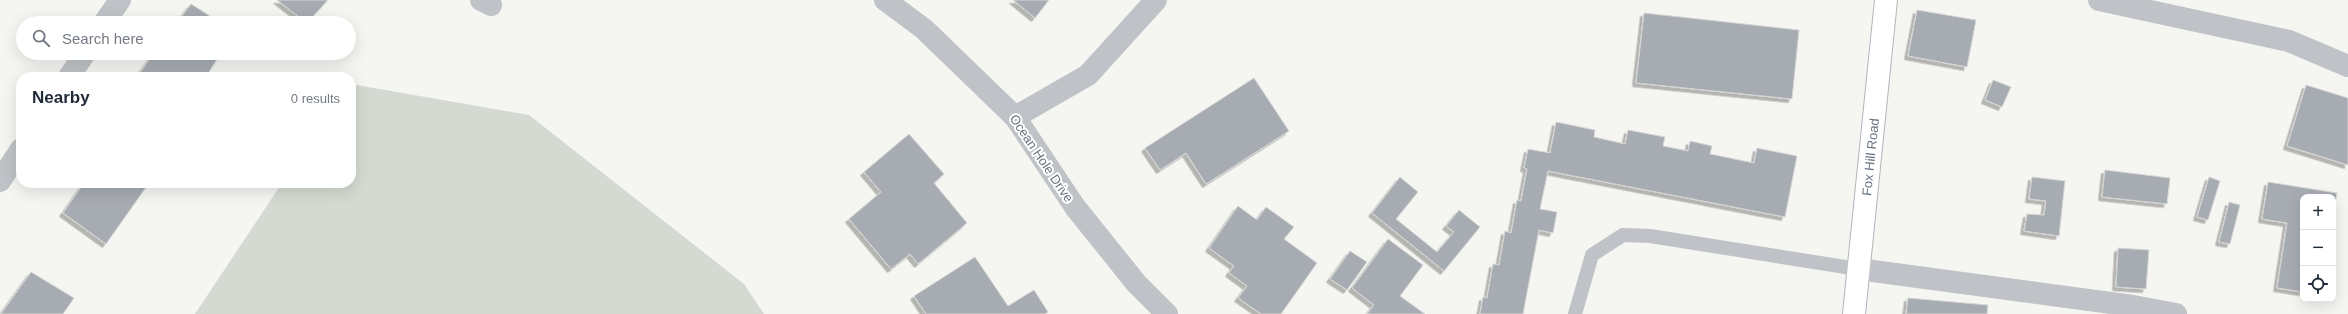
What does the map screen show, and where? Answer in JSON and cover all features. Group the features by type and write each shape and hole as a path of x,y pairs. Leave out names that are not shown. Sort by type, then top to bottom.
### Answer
{"main road":[{"name":"Fox Hill Road","path":"1854,314 1886,0"}],"street":[{"path":"109,16 120,0"},
{"name":"Ocean Hole Drive","path":"885,0 924,29 1016,117 1075,207 1136,283 1167,314"},
{"path":"1016,117 1088,75 1156,0"},
{"path":"2099,0 2289,41 2348,66"},
{"path":"72,72 80,60"},
{"path":"0,181 16,157"},
{"path":"1858,269 2133,306 2176,314"}],"lane":[{"path":"1575,314 1592,255 1623,235 1650,236 1858,269"}],"shaded area":[{"path":"356,85 529,115 744,284 764,314 195,314 279,188 356,188"}],"building":[{"path":"277,0 328,0 313,16 298,16"},
{"path":"1013,0 1049,0 1035,18"},
{"path":"191,4 210,16 182,16"},
{"path":"1917,10 1976,20 1967,67 1908,56"},
{"path":"1644,13 1799,30 1792,99 1636,83"},
{"path":"149,60 217,60 209,72 141,72"},
{"path":"1254,78 1289,131 1206,184 1186,153 1160,170 1145,148"},
{"path":"1993,80 2011,87 2002,107 1985,100"},
{"path":"2306,85 2348,98 2348,165 2287,146"},
{"path":"1556,122 1595,130 1594,137 1625,144 1628,130 1665,137 1663,146 1688,151 1690,141 1712,146 1710,154 1754,163 1757,148 1797,156 1785,217 1548,171 1540,209 1557,212 1553,233 1539,230 1523,314 1480,314 1483,297 1487,298 1493,264 1499,265 1505,231 1511,233 1517,200 1521,201 1527,169 1524,168 1528,149 1550,153"},
{"path":"909,134 944,174 934,183 967,223 918,264 910,254 891,269 849,219 881,192 864,172"},
{"path":"2105,170 2170,178 2167,204 2102,197"},
{"path":"1400,177 1418,192 1396,219 1437,252 1454,232 1446,226 1459,210 1480,227 1444,271 1372,213"},
{"path":"2032,177 2065,181 2059,236 2024,231 2027,214 2044,215 2046,201 2029,199"},
{"path":"2209,177 2220,181 2208,220 2197,217"},
{"path":"2268,182 2337,193 2336,198 2336,194 2300,194 2300,292 2277,288 2287,223 2262,219"},
{"path":"80,188 145,188 106,244 63,213"},
{"path":"2229,202 2240,205 2230,244 2219,242"},
{"path":"1238,206 1257,220 1266,207 1294,227 1284,239 1317,263 1281,314 1261,314 1238,298 1247,286 1229,273 1234,266 1209,248"},
{"path":"1388,239 1423,265 1400,296 1425,314 1367,314 1374,305 1352,288"},
{"path":"2118,248 2149,250 2146,289 2116,287"},
{"path":"1350,251 1367,262 1347,290 1330,279"},
{"path":"975,257 1008,306 1034,290 1048,312 1045,314 926,314 914,296"},
{"path":"31,272 74,298 63,314 1,314"},
{"path":"1908,298 1988,305 1987,314 1906,314"}]}
